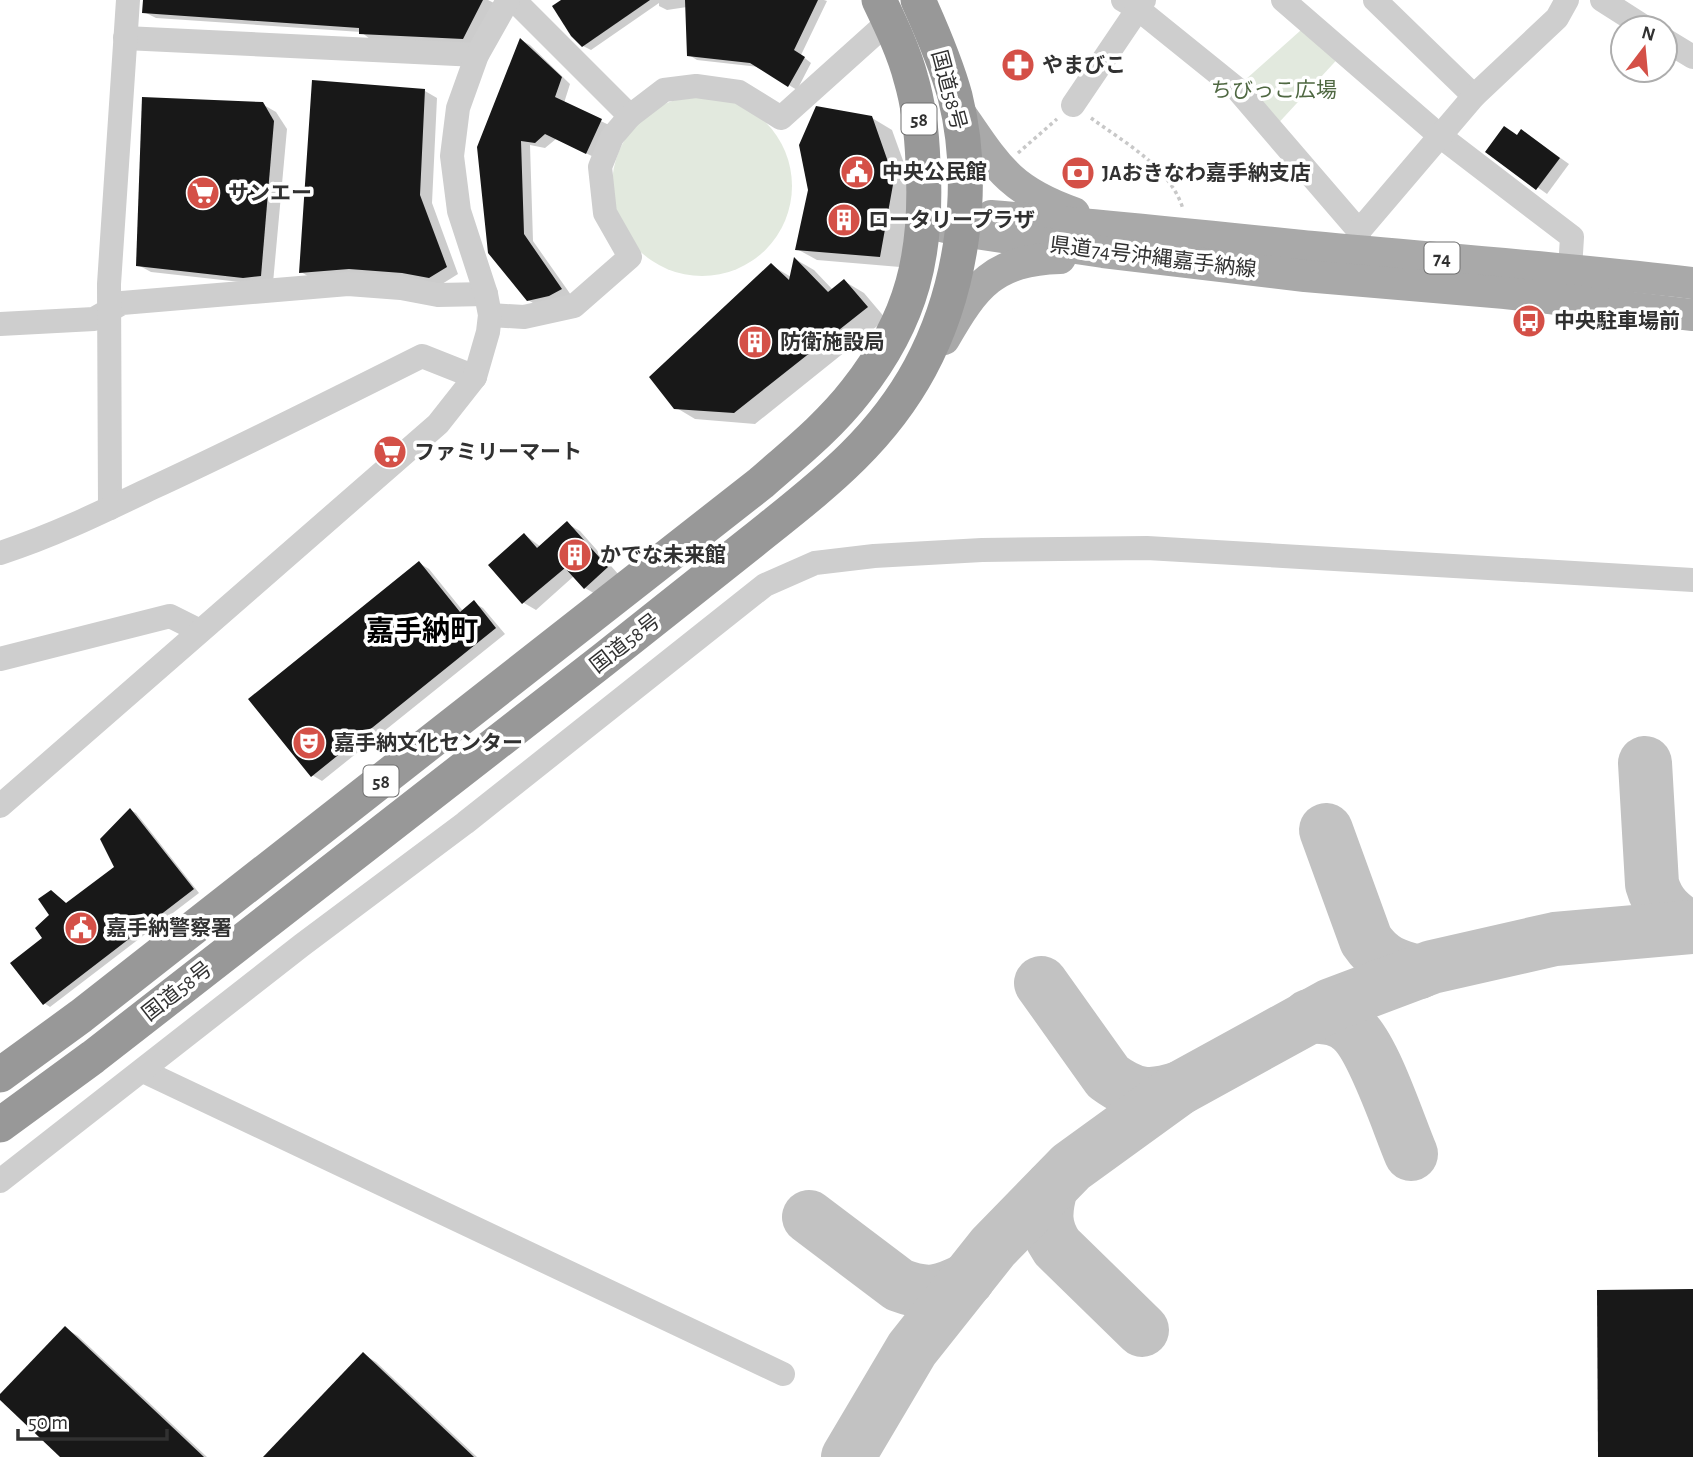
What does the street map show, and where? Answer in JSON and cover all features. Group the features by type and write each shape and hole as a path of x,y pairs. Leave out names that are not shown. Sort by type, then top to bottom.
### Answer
{"highway":[{"name":"国道58号","path":"0,1125 137,1023 656,619 820,486 867,444 922,366 950,292 963,222 964,172 958,110 949,75 918,0"},
{"name":"国道58号","path":"0,1076 81,1016 750,491 821,429 857,389 897,327 915,280 924,222 924,171 917,104 911,78 884,11"}],"main road":[{"path":"922,366 938,350 971,297 993,276 1020,262 1073,257 1102,238 1008,178 958,110"},
{"name":"県道74号沖縄嘉手納線","path":"924,222 963,222 1102,238 1570,269 1693,283"},
{"name":"県道74号沖縄嘉手納線","path":"1102,238 1192,234 1358,254 1506,293 1693,315"}],"street":[{"path":"110,508 109,311 128,0"},
{"path":"0,806 438,424 475,377 488,332 488,305 459,211 452,156 458,108 477,55 508,0"},
{"path":"514,0 630,116"},
{"path":"1283,0 1440,136 1572,237 1570,269"},
{"path":"1375,0 1474,96"},
{"path":"1073,105 1135,3 1236,88 1358,254 1440,136 1474,96 1558,18 1567,0"},
{"path":"1602,0 1624,14"},
{"path":"0,324 94,318 122,303 348,284 401,288 488,305 523,317 574,306 630,257 605,213 600,167 612,137 630,116 664,90 696,86 739,92 781,118 884,11"},
{"path":"125,38 477,55"},
{"path":"0,553 40,540 110,508 232,451 422,356 475,377"},
{"path":"0,1181 302,945 465,822 765,585 815,564 874,556 969,551 1147,548 1693,580"},
{"path":"0,659 170,616 200,631"},
{"path":"143,1071 783,1374"}],"path":[{"path":"1015,156 1073,105 1151,163 1178,191 1192,234"}],"green space":[{"name":"ちびっこ広場","path":"1310,22 1344,52 1273,129 1236,88"},
{"path":"702,96 736,103 752,111 765,123 777,136 785,152 792,186 785,220 777,236 765,249 752,261 736,269 702,276 668,269 652,261 639,249 627,236 619,220 612,186 619,152 627,136 639,123 652,111 668,103"}],"building":[{"path":"143,0 483,0 463,39 359,34 359,28 142,13"},
{"path":"561,0 650,0 582,47 571,36 552,6"},
{"path":"685,0 818,0 794,50 805,57 788,87 750,63 687,56"},
{"path":"520,38 562,77 555,97 602,119 586,154 545,134 535,143 521,141 524,234 562,289 549,296 527,301 488,253 477,147"},
{"path":"312,80 425,89 420,195 447,267 429,278 349,269 299,273"},
{"name":"サンエー","path":"142,97 263,102 274,121 261,276 243,278 136,266"},
{"name":"ロータリープラザ","path":"816,106 872,116 894,179 880,257 795,250 808,190 799,145"},
{"path":"1504,126 1517,135 1521,129 1560,158 1536,190 1485,152"},
{"name":"防衛施設局","path":"794,257 828,292 844,279 868,307 734,413 674,409 649,377 771,263 789,280"},
{"path":"567,521 608,567 584,589 565,568 522,604 488,565 524,533 537,548"},
{"path":"419,561 460,612 474,600 496,628 311,777 248,699"},
{"path":"130,808 194,889 43,1005 10,963 42,938 35,928 49,915 38,899 51,890 66,903 114,867 100,839"},
{"path":"1693,1289 1693,1457 1598,1457 1597,1290"},
{"path":"65,1326 204,1457 60,1457 0,1400 0,1394"},
{"path":"363,1352 474,1457 263,1457"}],"taxiway":[{"path":"1645,763 1652,884 1666,909 1689,927"},
{"path":"1326,830 1366,940 1389,962 1419,972"},
{"path":"848,1457 912,1349 993,1247 1071,1167 1180,1088 1331,1005 1432,967 1555,939 1693,927"},
{"path":"1041,983 1108,1077 1126,1088 1142,1093 1159,1093 1180,1088"},
{"path":"1309,1016 1344,1023 1362,1041 1378,1071 1411,1154"},
{"path":"1051,1188 1046,1218 1052,1240 1142,1330"},
{"path":"809,1217 899,1285 926,1292 968,1279"}],"place":[{"name":"やまびこ","path":"1018,65"},
{"name":"中央公民館","path":"857,172"},
{"name":"JAおきなわ嘉手納支店","path":"1078,173"},
{"name":"サンエー","path":"203,193"},
{"name":"ロータリープラザ","path":"844,220"},
{"name":"中央駐車場前","path":"1529,321"},
{"name":"防衛施設局","path":"755,342"},
{"name":"ファミリーマート","path":"390,452"},
{"name":"かでな未来館","path":"575,555"},
{"name":"嘉手納文化センター","path":"309,743"},
{"name":"嘉手納警察署","path":"81,928"}],"district":[{"name":"嘉手納町","path":"422,630"}]}
